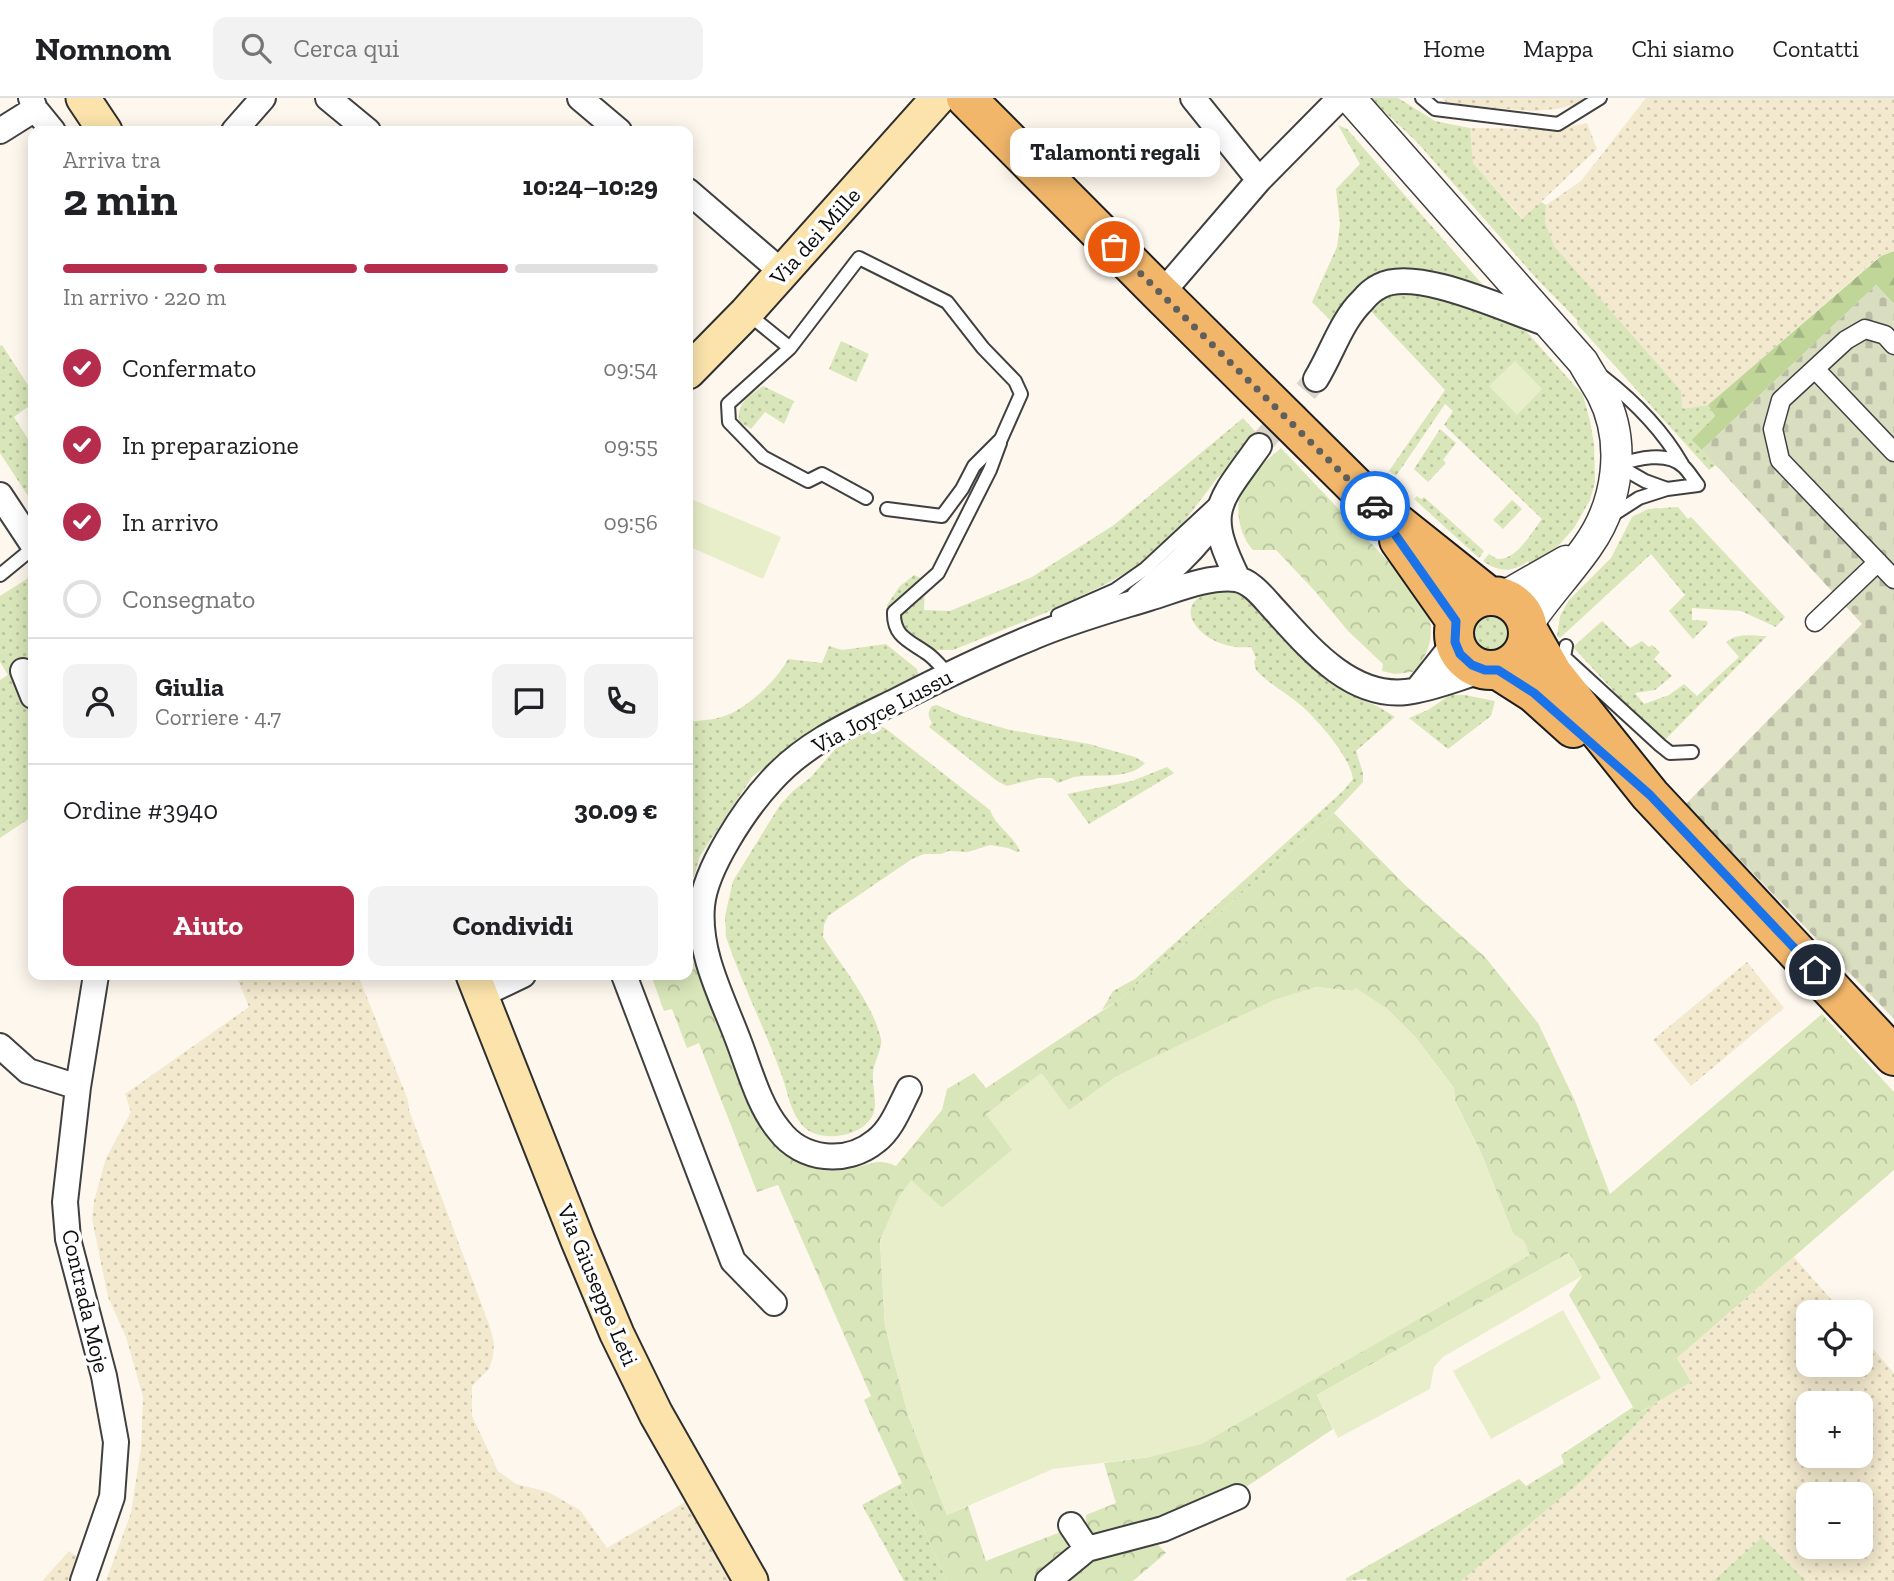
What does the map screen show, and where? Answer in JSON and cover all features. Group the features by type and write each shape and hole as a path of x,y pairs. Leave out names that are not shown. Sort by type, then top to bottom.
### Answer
{"main road":[{"path":"83,98 102,126"},
{"name":"Via dei Mille","path":"693,367 746,313 938,98"},
{"path":"966,98 1373,504 1512,612 1553,674 1650,795 1894,1056"},
{"path":"1373,504 1455,631 1460,654 1472,665 1491,670 1534,693 1650,795"},
{"path":"1455,631 1462,609 1470,602 1512,612"},
{"path":"1491,670 1512,664 1522,655 1527,644 1512,612"},
{"name":"Via Giuseppe Leti","path":"477,985 617,1334 656,1414 751,1581"}],"street":[{"path":"238,126 263,98"},
{"path":"328,98 362,126"},
{"path":"580,98 613,126"},
{"path":"1193,98 1259,180"},
{"path":"1161,295 1259,180 1340,98"},
{"path":"1350,98 1583,362 1603,396 1613,428 1617,465 1605,520 1587,548 1549,593 1512,612"},
{"path":"0,131 33,104 49,126"},
{"path":"693,195 782,272"},
{"path":"1317,379 1346,322 1362,300 1381,285 1412,281 1510,309 1551,325"},
{"path":"1894,345 1885,335 1865,329 1846,340 1781,400 1773,429 1780,460 1894,579"},
{"path":"1815,369 1894,452"},
{"path":"1130,604 1202,540 1258,446"},
{"path":"0,495 28,538"},
{"path":"1220,506 1220,539 1238,579 1255,589 1314,652 1346,678 1379,691 1405,692 1491,670"},
{"path":"1815,622 1878,562"},
{"name":"Via Joyce Lussu","path":"909,1089 891,1122 877,1140 857,1151 831,1158 805,1151 780,1132 767,1111 711,971 695,906 740,820 770,782 795,758 834,731 949,675 1034,636 1130,604 1203,582 1238,579"},
{"path":"1417,690 1455,631"},
{"path":"23,671 28,684"},
{"name":"Contrada Moje","path":"83,1581 112,1497 116,1442 104,1376 68,1238 65,1202 78,1087 95,980"},
{"path":"477,985 500,980"},
{"path":"626,980 733,1261 774,1303"},
{"path":"0,1046 28,1071 78,1087"},
{"path":"1048,1581 1087,1549 1163,1529 1237,1497"},
{"path":"1071,1525 1087,1549"}],"lane":[{"path":"1422,98 1435,109 1558,124 1600,98"},
{"path":"866,498 822,474 808,481 763,457 729,422 728,404 790,348 859,258 947,302 983,348 1015,381 1021,394 980,492 937,573 894,612 894,625 902,636 931,656 949,675"},
{"path":"746,313 790,348"},
{"path":"1583,362 1631,400 1669,442 1698,485 1667,489 1639,498 1605,520"},
{"path":"887,509 942,516 962,489 974,466 1001,439"},
{"path":"1617,465 1639,458 1661,457 1682,464"},
{"path":"1617,465 1645,481 1667,489"},
{"path":"1034,636 1054,617 1115,590 1145,569 1220,506"},
{"path":"0,575 28,550"},
{"path":"1566,646 1564,657 1660,745 1670,752 1692,752"}],"shaded area":[{"path":"1442,98 1590,98 1556,109 1532,111 1448,104"},
{"path":"1646,98 1894,98 1894,251 1880,256 1708,405 1682,409 1554,246 1545,222 1546,205 1581,181"},
{"path":"1587,123 1597,149 1523,219 1473,163 1470,128 1557,129"},
{"path":"1747,962 1784,1008 1691,1086 1653,1040"},
{"path":"238,980 360,980 408,1100 409,1110 490,1327 494,1343 493,1357 489,1369 472,1386 472,1416 498,1471 516,1484 548,1492 580,1510 607,1548 687,1501 733,1581 106,1581 131,1513 141,1448 143,1397 126,1337 108,1297 92,1219 94,1201 106,1158 131,1112 125,1094 249,1007"},
{"path":"1794,1257 1832,1300 1796,1300 1796,1377 1873,1377 1873,1349 1894,1373 1894,1581 1806,1581 1762,1537 1713,1581 1461,1581 1584,1479 1657,1402 1691,1382 1677,1358"},
{"path":"69,1551 78,1557 72,1571 72,1581 42,1581"}],"green space":[{"path":"1370,98 1398,98 1435,121 1470,128 1473,163 1522,219 1541,202 1546,205 1545,222 1554,246 1681,391 1682,409 1708,405 1715,416 1693,440 1716,465 1709,470 1417,142"},
{"path":"1338,125 1347,129 1489,292 1411,273 1337,327 1312,302 1337,247 1340,224 1336,189 1360,164"},
{"path":"1894,251 1894,304 1876,285 1702,450 1692,440 1715,416 1708,405 1881,256"},
{"path":"1876,285 1894,304 1894,1019 1686,804 1862,624 1702,450"},
{"path":"1411,288 1510,319 1525,330 1583,395 1594,444 1595,482 1590,500 1574,528 1559,545 1531,566 1528,561 1517,568 1506,570 1483,561 1489,554 1497,559 1511,555 1523,545 1542,519 1444,425 1453,411 1445,404 1396,476 1389,471 1445,390 1367,307 1380,295"},
{"path":"841,341 869,354 856,382 829,369"},
{"path":"2,345 28,385 28,407 14,417 28,439 28,496 0,453"},
{"path":"1515,361 1542,389 1517,415 1489,386"},
{"path":"763,386 794,401 784,424 765,412 751,429 739,422 740,409 745,400"},
{"path":"1243,418 1262,439 1248,456 1218,477 1180,527 1136,567 1045,613 953,650 926,650 902,636 894,612 888,611 887,605 899,587 914,575 925,580 924,610 950,611 1032,577 1114,525"},
{"path":"1440,429 1456,443 1443,460 1446,463 1428,482 1414,469"},
{"path":"1281,448 1422,597 1429,617 1431,636 1426,654 1413,672 1395,674 1382,671 1383,664 1348,631 1276,550 1253,550 1247,542 1238,515 1243,486 1255,470"},
{"path":"1417,496 1421,499 1424,497 1484,551 1479,558 1414,499"},
{"path":"693,500 781,537 763,579 693,548"},
{"path":"1512,500 1522,509 1503,529 1493,520"},
{"path":"1678,507 1688,519 1691,517 1785,617 1776,627 1741,611 1692,608 1692,620 1707,621 1708,624 1693,639 1669,611 1685,595 1651,554 1560,638 1557,636 1560,616 1569,600 1611,558 1632,517 1648,509"},
{"path":"28,578 28,661 17,668 28,706 28,819 0,838 0,680 8,675 0,662 0,596"},
{"path":"1231,590 1261,609 1323,674 1337,685 1395,717 1356,751 1363,782 1334,813 1120,999 1102,1010 1113,991 1135,979 1353,779 1340,751 1318,722 1256,670 1256,658 1251,647 1231,646 1214,640 1201,632 1193,621 1191,610 1196,600 1209,593"},
{"path":"1505,605 1519,619 1517,649 1510,657 1481,661 1472,656 1461,640 1466,619 1472,609 1477,607"},
{"path":"1602,621 1630,648 1642,641 1660,652 1654,659 1672,676 1655,690 1635,693 1644,704 1669,695 1684,684 1697,696 1739,657 1726,642 1741,636 1767,636 1662,743 1573,647"},
{"path":"886,644 917,669 920,681 789,749 752,777 700,856 693,878 693,721 721,717 740,709 771,682 788,659 822,663 829,646 842,650"},
{"path":"1450,695 1495,701 1491,716 1448,749 1409,718 1428,710"},
{"path":"937,705 962,716 1010,730 1089,744 1135,757 1145,763 1138,769 1121,774 1074,777 1058,783 1052,778 1038,778 1007,786 929,727 932,723 929,711 932,706"},
{"path":"879,726 990,810 1020,851 990,845 968,852 924,854 912,859 828,916 823,937 864,999 877,1025 881,1043 873,1070 875,1107 869,1121 852,1132 819,1135 802,1125 792,1108 782,1076 726,937 725,916 733,881 780,805 811,777 837,747"},
{"path":"1167,767 1174,773 1089,824 1067,794 1132,781"},
{"path":"1334,813 1406,886 1485,957 1538,1023 1575,1101 1610,1194 1822,1014 1894,1092 1894,1170 1677,1358 1691,1382 1637,1414 1569,1295 1582,1276 1569,1253 1317,1395 1333,1429 1246,1487 1155,1518 1110,1539 1091,1536 1086,1527 1086,1515 1116,1503 1104,1463 1150,1457 1524,1241 1513,1234 1482,1155 1455,1101 1454,1088 1416,1038 1386,1008 1352,991 1316,987 1114,1078 1069,1111 1042,1074 1013,1150 942,1208 911,1181 880,1240 885,1326 908,1415 947,1515 968,1506 986,1561 1058,1533 1062,1533 1069,1543 1070,1551 1040,1581 947,1581 864,1400 871,1396 778,1185 757,1192 699,1043 687,1048 672,1009 664,1011 653,980 693,980 693,961 759,1127 777,1146 798,1161 822,1169 835,1170 878,1162 896,1166 942,1110 947,1089 974,1073 986,1088 1120,999"},
{"path":"1316,987 1352,991 1356,988 1386,1008 1416,1038 1454,1088 1455,1101 1482,1155 1513,1234 1524,1241 1530,1255 1202,1444 1150,1457 1053,1469 947,1515 908,1415 885,1326 880,1240 898,1198 911,1180 942,1208 1012,1150 986,1114 1041,1073 1069,1110 1114,1078 1152,1058 1276,999"},
{"path":"1569,1253 1582,1276 1443,1357 1434,1367 1430,1389 1338,1438 1317,1395"},
{"path":"1563,1310 1601,1378 1491,1439 1453,1371"},
{"path":"1657,1402 1584,1479 1461,1581 1345,1579 1519,1479 1526,1486 1564,1463 1561,1455 1633,1407 1638,1414"},
{"path":"902,1483 947,1581 904,1581 862,1505"},
{"path":"1762,1537 1806,1581 1713,1581"},
{"path":"1154,1541 1166,1553 1133,1581 1065,1581 1097,1557"}],"tunnel":[{"path":"1259,446 1316,379"}],"way so far":[{"path":"1114,247 1375,506"}],"place":[{"name":"Talamonti regali","path":"1114,247"}],"route":[{"path":"1375,506 1456,621 1455,642 1460,654 1472,665 1485,670 1498,670 1534,693 1650,795 1815,970"}]}
